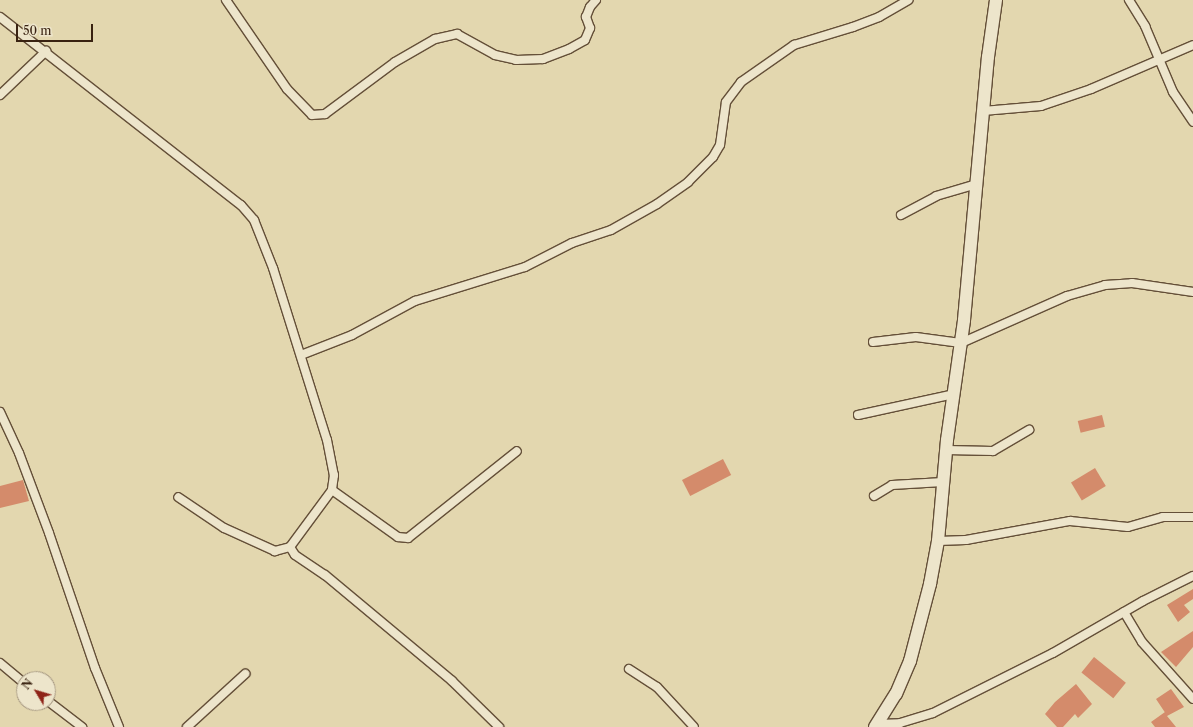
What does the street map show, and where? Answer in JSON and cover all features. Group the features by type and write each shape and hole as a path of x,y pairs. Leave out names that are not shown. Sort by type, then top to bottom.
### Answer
{"main road":[{"path":"876,726 896,694 918,637 938,541 946,450 961,343 983,111 996,0"}],"street":[{"path":"226,0 287,89 312,115 324,114 394,62 435,39 457,34 494,55 516,60 543,59 569,49 585,40 590,28 586,18 590,7 596,0"},
{"path":"301,355 352,335 415,300 525,267 572,243 611,230 657,204 688,182 714,157 720,145 726,102 740,82 794,46 879,17 909,0"},
{"path":"1129,0 1159,59 1173,92 1193,122"},
{"path":"0,17 46,51 196,172 231,196 254,220 288,309 326,440 334,475 332,490 290,547 275,551 245,538 214,521 178,497"},
{"path":"983,111 1041,106 1091,89 1193,45"},
{"path":"0,95 46,51"},
{"path":"901,215 936,196 977,184"},
{"path":"872,342 916,338 961,343 1067,296 1105,284 1132,283 1193,292"},
{"path":"858,415 954,394"},
{"path":"0,412 42,514 95,668 119,727"},
{"path":"946,450 992,451 1029,430"},
{"path":"332,490 398,537 408,538 517,451"},
{"path":"874,496 892,485 943,482"},
{"path":"938,541 966,540 1070,521 1128,527 1163,517 1193,517"},
{"path":"290,547 295,555 325,575 452,681 499,727"},
{"path":"876,726 900,723 933,713 1053,653 1124,612 1193,576"},
{"path":"1124,612 1142,642 1193,699"},
{"path":"0,663 16,676"},
{"path":"629,669 657,687 694,727"},
{"path":"187,727 244,674"},
{"path":"56,707 82,727"}],"building":[{"path":"1102,415 1105,427 1081,433 1078,421"},
{"path":"723,459 731,475 690,496 682,480"},
{"path":"1095,468 1106,486 1082,500 1071,482"},
{"path":"23,480 29,501 0,508 0,486"},
{"path":"1193,589 1193,599 1184,605 1190,612 1178,622 1167,605"},
{"path":"1193,631 1193,647 1176,667 1161,652"},
{"path":"1094,657 1126,683 1113,698 1081,673"},
{"path":"1076,684 1092,704 1078,718 1075,714 1063,727 1057,727 1045,714 1055,702"},
{"path":"1171,689 1184,707 1167,716 1176,727 1155,727 1151,722 1165,712 1156,699"}]}
